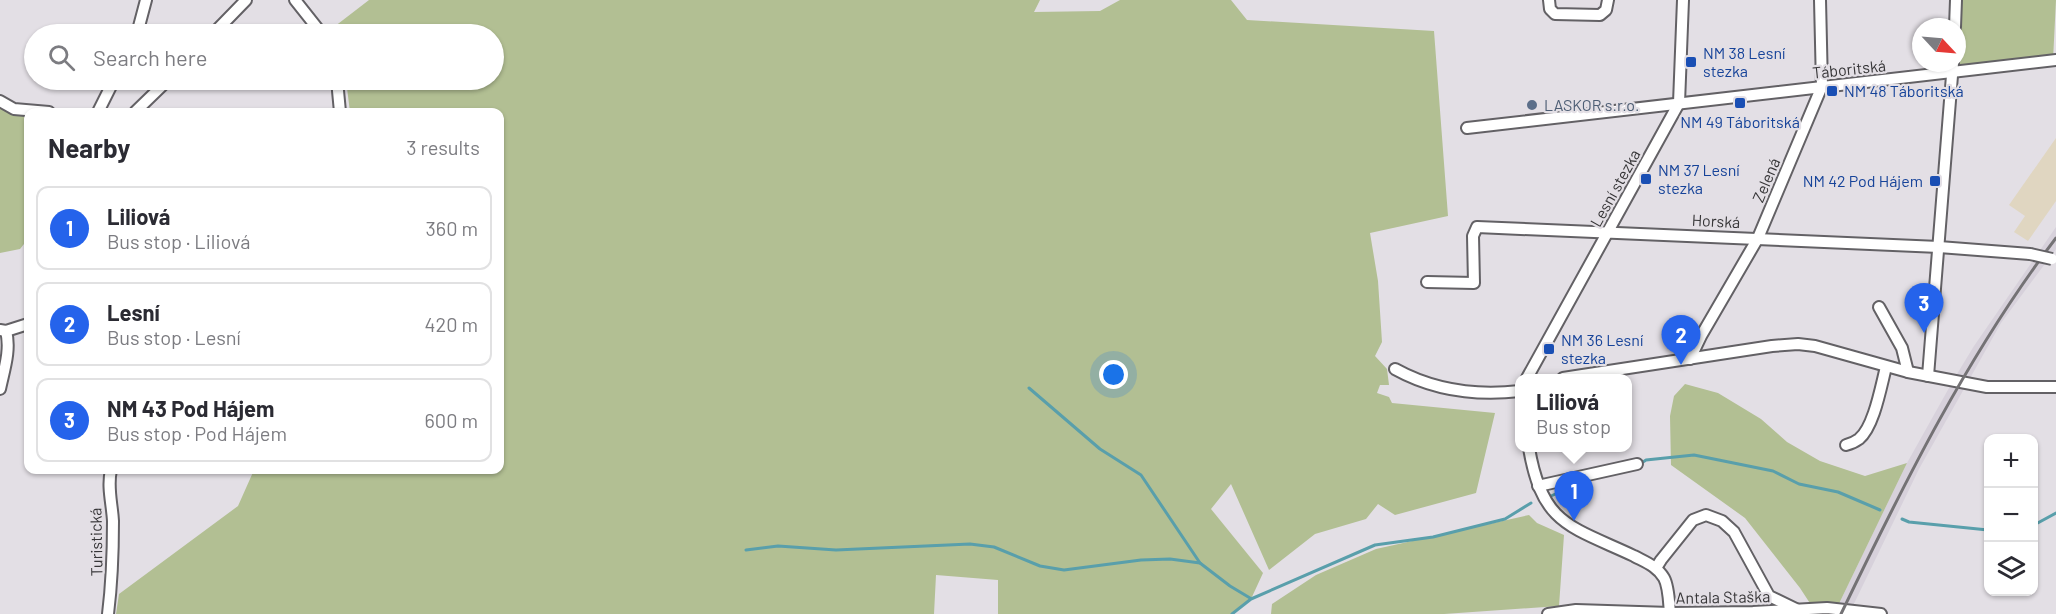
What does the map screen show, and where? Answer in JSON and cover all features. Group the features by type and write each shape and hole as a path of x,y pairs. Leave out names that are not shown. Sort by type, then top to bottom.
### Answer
{"street":[{"path":"140,24 146,0"},
{"path":"223,24 246,0"},
{"path":"295,0 314,24"},
{"path":"1549,0 1550,9 1555,14 1599,15 1606,10 1608,0"},
{"name":"Lesní stezka","path":"1529,374 1679,103 1683,0"},
{"name":"Zelená","path":"1690,359 1758,238 1822,86 1820,0"},
{"path":"1955,18 1956,0"},
{"name":"Táboritská","path":"1966,67 2056,60"},
{"name":"Táboritská","path":"1467,128 1923,72"},
{"path":"1928,376 1952,72"},
{"path":"100,108 109,90"},
{"path":"139,108 158,90"},
{"path":"338,90 340,108"},
{"path":"0,101 14,109 24,110"},
{"name":"Horská","path":"1427,282 1474,283 1473,236 1478,227 1939,247 2054,258"},
{"path":"1879,307 1902,348 1908,372"},
{"path":"0,389 9,341 3,330 24,325"},
{"path":"1590,374 1780,344 1798,344 1822,348 1886,367 1987,387 2056,387"},
{"path":"1846,445 1860,439 1865,432 1886,367"},
{"path":"1395,369 1410,378 1440,388 1498,393 1515,391"},
{"path":"1530,452 1538,486 1549,507 1561,520 1656,568 1666,583 1670,613"},
{"path":"1538,486 1637,464"},
{"name":"Turistická","path":"108,614 114,566 109,490 111,474"},
{"path":"1656,568 1693,520 1706,515 1722,521 1734,532 1769,596 1799,610"},
{"name":"Antala Staška","path":"1548,614 1595,610 1753,613 1827,608 1881,614"}],"shaded area":[{"path":"2056,138 2056,201 2028,241 2014,232 2025,216 2009,205"},
{"path":"2056,227 2056,249 2001,323 1919,469 1849,614 1834,614 1907,463 1954,379"}],"green space":[{"path":"369,0 1040,0 1034,12 1100,11 1120,0 1231,0 1247,20 1434,31 1448,216 1370,233 1378,281 1382,342 1375,356 1387,369 1389,385 1380,385 1377,393 1389,397 1392,403 1495,413 1476,493 1395,515 1378,504 1366,519 1315,534 1269,570 1231,484 1211,509 1263,573 1251,599 1232,614 998,614 998,580 936,575 934,614 116,614 119,594 238,506 252,474 504,474 504,108 350,108 347,90 504,90 504,24 338,24"},
{"path":"1956,0 2056,0 2053,60 1966,71 1966,18 1956,18"},
{"path":"0,105 24,114 24,244 20,249 0,253"},
{"path":"1685,384 1718,393 1761,419 1787,442 1820,461 1865,476 1907,463 1834,614 1817,614 1800,588 1745,518 1671,465 1670,416 1674,396"},
{"path":"1529,515 1537,523 1564,535 1559,606 1444,614 1271,614 1272,604 1316,575 1376,549"}],"waterway":[{"path":"1029,388 1100,449 1141,475 1200,563 1250,598"},
{"path":"1640,464 1646,460 1694,455 1773,471 1799,484 1838,492 1880,510"},
{"path":"1551,496 1588,479"},
{"path":"1232,614 1251,599 1375,545 1433,537 1505,519 1531,503"},
{"path":"2038,523 2056,513"},
{"path":"1902,519 1909,522 1984,530"},
{"path":"746,550 778,546 836,550 970,544 994,547 1040,566 1064,570 1141,560 1170,559 1200,563"}],"railway":[{"path":"1841,614 1939,420 1994,327 2056,238"}],"place":[{"name":"NM 38 Lesní stezka","path":"1691,62"},
{"name":"NM 48 Táboritská","path":"1832,91"},
{"name":"NM 49 Táboritská","path":"1740,103"},
{"name":"LASKOR s.r.o.","path":"1532,105"},
{"name":"NM 37 Lesní stezka","path":"1646,179"},
{"name":"NM 42 Pod Hájem","path":"1935,181"},
{"name":"NM 43 Pod Hájem","path":"1924,333"},
{"name":"NM 36 Lesní stezka","path":"1549,349"},
{"name":"Lesní","path":"1681,365"},
{"name":"Liliová","path":"1574,521"}]}
